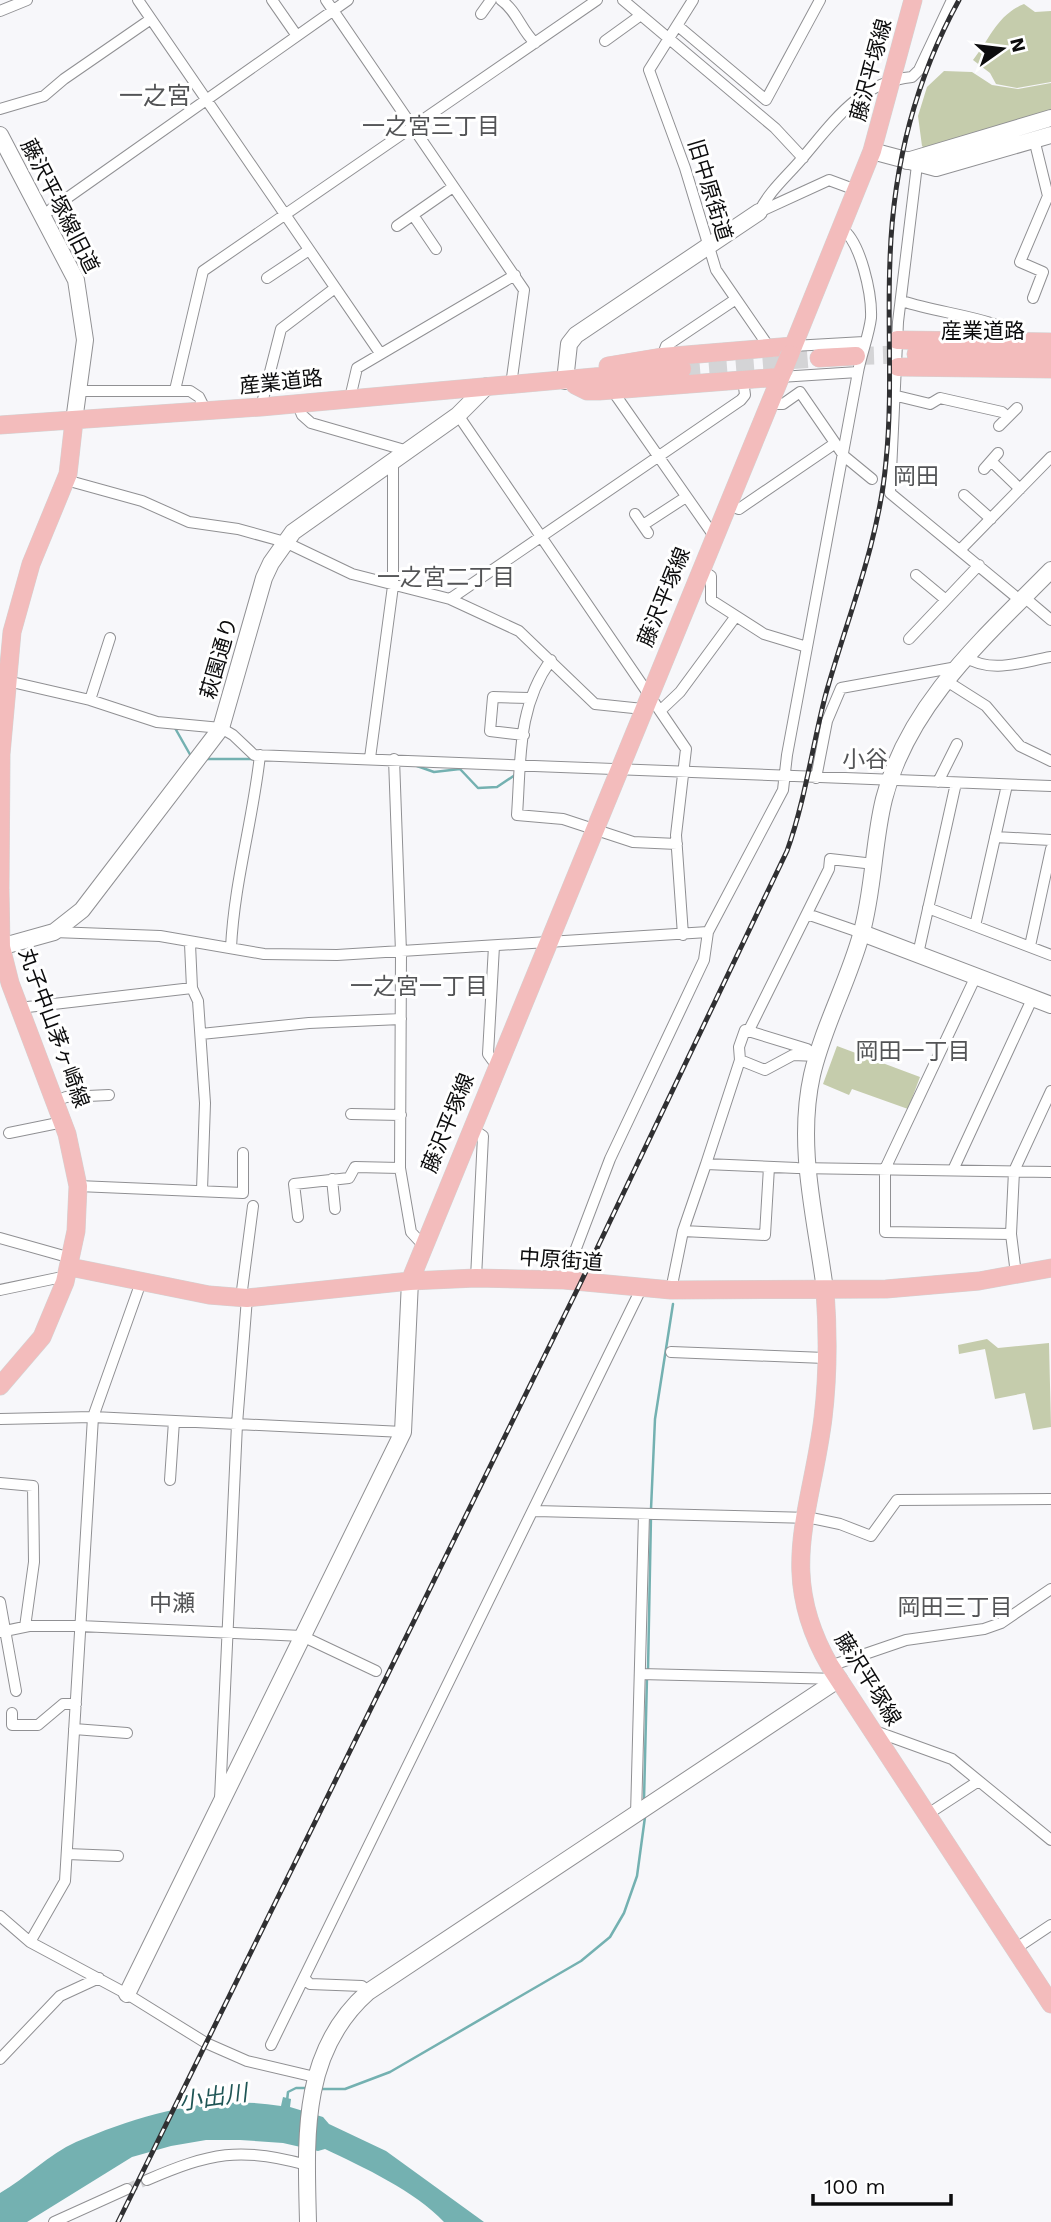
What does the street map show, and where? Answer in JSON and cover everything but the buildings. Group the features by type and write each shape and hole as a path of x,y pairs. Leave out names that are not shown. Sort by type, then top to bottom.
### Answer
{"main road":[{"name":"藤沢平塚線","path":"410,1281 546,943 618,771 651,704 700,569 872,151 913,0"},
{"path":"897,340 1051,342"},
{"path":"565,381 584,370 662,357 769,347 792,350"},
{"name":"産業道路","path":"916,354 1051,355"},
{"path":"819,358 859,357"},
{"path":"898,368 1051,369"},
{"name":"産業道路","path":"0,425 261,407 682,369"},
{"path":"565,381 587,391 781,374"},
{"name":"丸子中山茅ヶ崎線","path":"0,1386 43,1336 58,1304 71,1263 78,1186 63,1122 19,1008 0,947 3,680 12,632 31,564 66,480 74,421"},
{"name":"中原街道","path":"71,1263 141,1282 244,1298 410,1281 476,1278 564,1280 671,1290 825,1290 933,1286 1051,1268"},
{"name":"藤沢平塚線","path":"825,1290 823,1416 799,1545 804,1601 813,1632 834,1673 1051,2004"}],"street":[{"path":"0,11 27,0"},
{"path":"138,0 380,353"},
{"path":"272,0 297,36"},
{"path":"326,0 524,290 511,385"},
{"path":"43,215 348,0"},
{"path":"481,14 491,0"},
{"path":"501,0 519,22 522,31 534,43"},
{"path":"175,390 203,271 597,0"},
{"path":"623,0 775,128 803,158"},
{"name":"旧中原街道","path":"693,0 649,71 685,168 716,270 769,347"},
{"path":"678,26 766,100 820,0"},
{"path":"759,212 768,194 803,158 842,110 874,87 892,79 912,77 919,70 952,0"},
{"path":"605,41 641,15"},
{"path":"0,109 44,96 64,79 151,19"},
{"path":"920,163 1051,118"},
{"name":"藤沢平塚線旧道","path":"0,135 68,261 81,300 85,340 74,421"},
{"path":"872,151 920,163 1051,135"},
{"path":"1033,298 1043,272 1020,262 1048,195 1034,139"},
{"path":"920,163 897,340 897,396 890,493 1051,620"},
{"path":"565,381 569,344 576,335 707,246 759,212 829,180 856,190"},
{"path":"397,226 453,187"},
{"path":"412,215 436,249"},
{"path":"564,1280 610,1159 704,960 708,932 783,790 844,456 859,357 871,320 864,274 850,234 841,228"},
{"path":"267,278 309,250"},
{"path":"351,398 357,368 515,275"},
{"path":"261,407 281,329 335,288"},
{"path":"662,357 666,346 736,299"},
{"path":"902,301 934,311 952,311 994,324 999,340"},
{"path":"792,350 859,357"},
{"path":"781,374 859,357"},
{"path":"450,599 741,400 745,395 743,379"},
{"name":"萩園通り","path":"0,947 54,932 67,923 93,897 221,728 264,578 285,542 304,522 458,415 487,386"},
{"path":"612,390 714,536"},
{"path":"79,391 190,391 199,397 206,411"},
{"path":"769,404 783,404 800,393 844,456 872,479"},
{"path":"897,396 929,404 940,398 953,406 982,403 1008,417"},
{"path":"297,403 302,415 311,423 408,450"},
{"path":"999,426 1017,408"},
{"path":"458,415 541,535 651,704 686,749 677,844 684,935"},
{"path":"728,505 739,509 834,444"},
{"path":"961,550 1051,457"},
{"path":"370,758 393,586 393,461"},
{"path":"991,461 1020,489"},
{"path":"66,480 142,501 189,522 238,529 285,542 352,574 450,599 519,631 595,704 651,704 680,692 736,617"},
{"path":"964,495 991,519"},
{"path":"635,514 645,529 687,497"},
{"path":"909,639 979,565"},
{"path":"700,569 712,576 711,600 781,641 807,647"},
{"path":"825,1290 821,1248 806,1168 808,1095 817,1056 862,933 877,831 891,781 920,717 945,680 1051,570"},
{"path":"916,575 946,600"},
{"path":"89,700 110,638"},
{"path":"816,778 827,720 841,688 961,662 995,667 1051,657"},
{"path":"551,660 536,681 529,698 517,815 563,819 594,832 633,842 677,844"},
{"path":"3,680 89,700 157,722 221,728 233,735 247,750 260,755 394,759 520,769 684,772 1051,786"},
{"path":"945,680 986,706 1020,746 1051,761"},
{"path":"524,735 490,732 494,697 529,698"},
{"path":"938,782 957,744"},
{"path":"231,948 233,905 254,813 260,755"},
{"path":"394,759 401,952 400,1168 411,1232 423,1245"},
{"path":"918,954 956,783"},
{"path":"975,926 1007,785"},
{"path":"995,837 1051,840"},
{"path":"1030,946 1051,849"},
{"path":"671,1290 683,1231 740,1060 743,1034 749,1030 829,870 830,859 874,864"},
{"path":"928,908 1051,955"},
{"path":"807,914 1051,1005"},
{"path":"54,932 148,935 264,954 401,952 708,932"},
{"path":"190,944 192,988 198,1001 205,1103 202,1190"},
{"path":"494,946 488,1054 496,1065"},
{"path":"976,976 885,1169 885,1232 1011,1234"},
{"path":"19,1008 192,988"},
{"path":"953,1170 1034,997"},
{"path":"201,1034 309,1023 401,1019"},
{"path":"749,1030 807,1049 817,1056"},
{"path":"740,1060 765,1070 793,1055 817,1056"},
{"path":"56,1101 101,1092"},
{"path":"1016,1274 1011,1234 1014,1171 1051,1092"},
{"path":"351,1114 401,1115"},
{"path":"14,1129 63,1122"},
{"path":"471,1128 483,1136 476,1278"},
{"path":"78,1186 243,1193 248,1165 243,1153"},
{"path":"706,1164 1051,1172"},
{"path":"298,1217 294,1184 349,1178 355,1167 400,1168"},
{"path":"683,1231 765,1235 769,1167"},
{"path":"332,1180 335,1209"},
{"path":"220,1801 219,1776 244,1298 240,1256 249,1212"},
{"path":"0,1290 62,1277 71,1263 4,1242"},
{"path":"127,1994 403,1432 410,1281"},
{"path":"30,1942 65,1881 93,1417 141,1282"},
{"path":"271,2045 535,1511 642,1287"},
{"path":"671,1352 825,1358"},
{"path":"0,1419 93,1417 403,1432"},
{"path":"170,1480 174,1421"},
{"path":"0,1483 33,1486 33,1562 25,1627"},
{"path":"535,1511 804,1518 840,1524 871,1536 897,1500 1051,1499"},
{"path":"636,1815 640,1674 650,1514"},
{"path":"308,2222 307,2163 315,2077 332,2032 347,2010 368,1992 636,1815 834,1673 906,1640 962,1633 1001,1623 1051,1589"},
{"path":"0,1602 3,1631 16,1691"},
{"path":"3,1631 25,1627 80,1626 302,1636 376,1671"},
{"path":"640,1674 834,1673"},
{"path":"12,1713 12,1725 38,1725 41,1715 63,1704 76,1704"},
{"path":"74,1729 127,1733"},
{"path":"872,1730 939,1751 1051,1840"},
{"path":"928,1814 977,1782"},
{"path":"66,1854 118,1856"},
{"path":"0,1916 30,1942 99,1978 222,2051 247,2061 315,2077"},
{"path":"1015,1949 1051,1925"},
{"path":"0,2059 60,1996 99,1978"},
{"path":"304,1979 310,1984 362,1986 368,1992"},
{"path":"147,2180 185,2164 230,2154 277,2157 307,2163"},
{"path":"54,2222 127,2189"}],"green space":[{"path":"1024,4 1035,12 1051,11 1051,82 1017,88 996,84 990,73 973,60 1000,21"},
{"path":"944,71 972,72 992,85 1018,89 1051,83 1051,137 941,164 922,146 918,116 927,87"},
{"path":"837,1046 920,1077 908,1109 852,1089 849,1095 823,1084"},
{"path":"987,1339 998,1348 1049,1343 1051,1427 1033,1430 1025,1393 995,1399 985,1349 959,1354 958,1345"}],"water":[{"path":"283,2097 291,2099 290,2107 323,2117 329,2124 386,2151 484,2222 444,2222 404,2190 325,2149 318,2151 283,2143 206,2140 132,2157 27,2222 0,2222 0,2193 76,2142 126,2123 177,2109 228,2103 281,2106"}],"waterway":[{"path":"175,728 192,758"},
{"path":"204,759 253,759"},
{"path":"417,766 434,772 460,769 478,788 497,787 515,775"},
{"path":"651,1509 655,1419 673,1304"},
{"path":"648,1670 651,1516"},
{"path":"644,1800 647,1677"},
{"path":"320,2089 345,2089 390,2072 581,1961 610,1937 624,1913 637,1876 645,1817"},
{"path":"287,2101 288,2092 296,2088 310,2088"}],"tunnel":[{"path":"856,356 916,354"},
{"path":"682,369 819,358"},
{"path":"127,2189 147,2180"}],"railway":[{"path":"118,2222 580,1284 787,851 804,794 825,697 877,521 882,491 889,411 892,225 902,158 909,125 930,61 959,0"}],"district":[{"name":"一之宮","path":"155,96"},
{"name":"一之宮三丁目","path":"431,126"},
{"name":"岡田","path":"916,476"},
{"name":"一之宮二丁目","path":"446,577"},
{"name":"小谷","path":"865,759"},
{"name":"一之宮一丁目","path":"419,986"},
{"name":"岡田一丁目","path":"913,1051"},
{"name":"中瀬","path":"172,1603"},
{"name":"岡田三丁目","path":"955,1607"}],"water label":[{"name":"小出川","path":"213,2097"}]}
